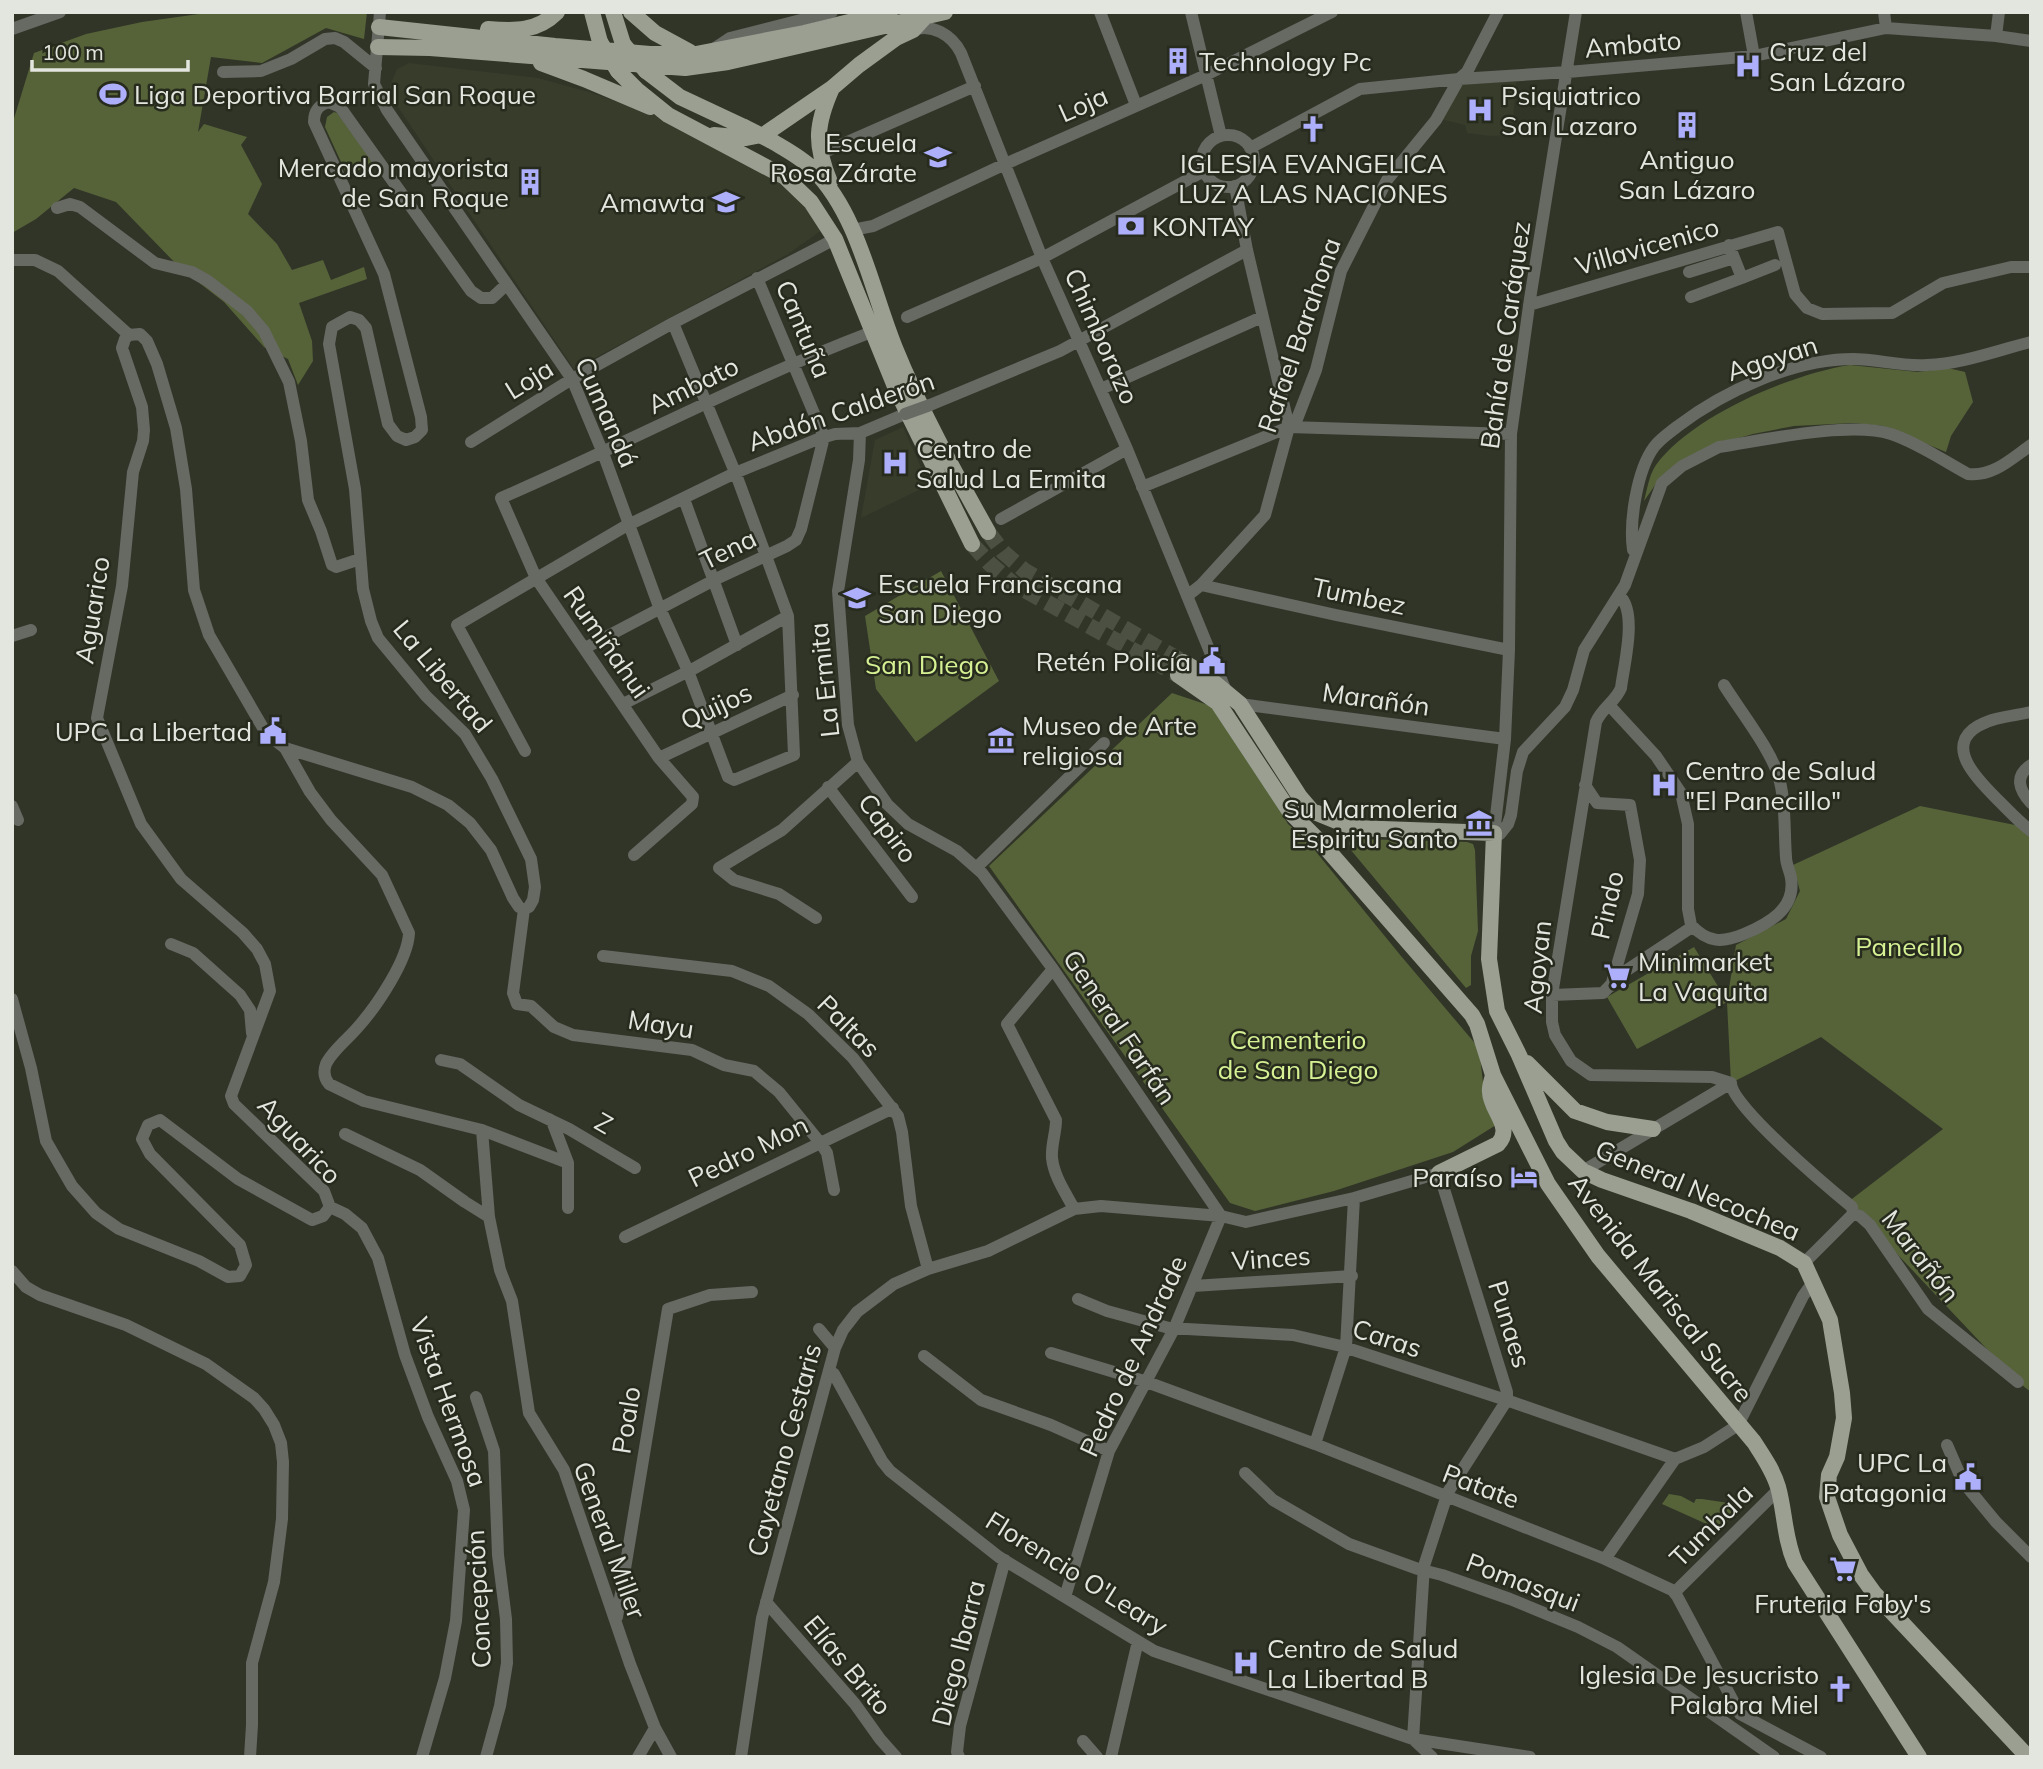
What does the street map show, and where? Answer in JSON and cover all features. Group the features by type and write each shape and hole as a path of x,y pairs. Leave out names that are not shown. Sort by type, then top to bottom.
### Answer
{"main road":[{"path":"414,31 444,27 531,29 557,12"},
{"path":"593,12 600,42 618,71 668,115"},
{"path":"613,12 623,44 646,71 680,97 794,153 815,170 839,203"},
{"path":"631,12 655,33 680,48 703,52"},
{"path":"380,20 414,31 650,54 703,52 804,33 890,12"},
{"path":"378,47 430,48 685,68 728,61 945,12"},
{"path":"701,132 729,138 765,134 832,88 896,38 913,30 926,16"},
{"path":"878,27 896,38"},
{"path":"522,56 668,115 785,177 811,202 835,239 896,389 972,544"},
{"path":"832,88 821,114 818,136 820,154 852,230 894,347 988,532"},
{"name":"Avenida Mariscal Sucre","path":"1354,828 1312,811 1300,797 1240,704 1226,691 1180,668 1218,703 1231,719 1283,802 1464,1004 1477,1024 1493,1075 1548,1184 1598,1256 1754,1442 1766,1461 1779,1489 1788,1546 1795,1563 1919,1757"},
{"path":"1326,848 1340,830 1354,828 1494,833"},
{"name":"General Necochea","path":"1494,833 1489,959 1497,1011 1556,1140 1563,1152 1583,1171 1767,1242 1804,1263 1830,1320 1842,1393 1844,1418 1837,1457 1829,1475 1827,1497 1840,1535 1861,1575 1874,1592 2028,1757"},
{"path":"1519,1055 1575,1111 1606,1122 1653,1129"},
{"path":"1439,1172 1498,1144 1503,1138 1504,1130 1490,1093 1493,1075"}],"street":[{"path":"12,29 60,12"},
{"path":"703,52 730,38 832,12"},
{"path":"1100,12 1136,105"},
{"path":"1191,12 1221,136"},
{"name":"Rafael Barahona","path":"1187,596 1201,585 1265,516 1289,427 1297,419 1316,370 1341,271 1387,180 1436,120 1459,79 1467,72 1498,12"},
{"name":"Bahía de Caráquez","path":"1494,833 1505,739 1509,650 1511,433 1576,12"},
{"path":"1746,12 1754,56"},
{"path":"1884,12 1886,28"},
{"path":"1996,36 1999,12"},
{"name":"Loja","path":"852,230 873,226 1206,75 1325,14"},
{"name":"Cumandá","path":"380,20 374,84 387,110 572,379 603,453 660,609 688,671 730,780 794,755 793,695"},
{"name":"Chimborazo","path":"913,30 928,26 951,39 957,46 975,86 1003,165 1127,449 1226,691"},
{"name":"Ambato","path":"1250,148 1360,89 1754,56 1886,28 2031,41"},
{"path":"223,72 261,71 291,59 325,39 335,38 376,68"},
{"path":"820,154 975,86"},
{"name":"La Libertad","path":"507,284 492,298 481,298 471,291 340,107 329,102 320,104 314,113 314,122 384,274 421,417 422,430 415,437 406,440 397,436 388,425 366,328 359,320 350,317 332,327 329,344 355,489 363,589 371,621 378,638 426,696 473,746 531,859 534,874 533,900 529,907 524,909"},
{"path":"1221,136 1238,137 1250,148 1253,156 1252,171 1248,178 1235,186 1220,186 1208,178 1202,163 1207,146 1221,136"},
{"path":"907,317 1042,258 1204,171"},
{"path":"1235,186 1262,317 1289,427"},
{"path":"57,208 70,204 80,207 155,263 192,272 247,311 264,331 289,382 301,441 308,500 332,565 336,567 360,559"},
{"name":"Villavicenico","path":"1529,305 1777,232 1795,294 1807,308 1822,314 1892,313 1942,283 2011,267 2031,267"},
{"name":"Loja","path":"471,442 572,379 757,278 835,239"},
{"path":"1730,245 1742,278"},
{"name":"Abdón Calderón","path":"525,751 457,625 628,525 735,473 824,437 860,433 1060,351 1247,250"},
{"path":"1689,272 1734,258"},
{"path":"12,260 35,260 58,271 129,335 140,334 147,341 157,364 176,428 186,489 194,590 209,635 266,733 285,748 412,787 448,805 470,823 491,850 513,898 519,907 524,909"},
{"path":"1691,297 1775,265"},
{"name":"Cantuña","path":"757,278 824,437"},
{"path":"1101,389 1262,317"},
{"path":"673,323 735,473 788,616 793,695"},
{"name":"Ambato","path":"501,498 603,453 794,362 869,333"},
{"name":"Aguarico","path":"12,999 47,1141 72,1186 96,1213 119,1228 199,1261 228,1277 240,1276 246,1265 240,1245 150,1154 142,1139 148,1125 160,1120 238,1179 312,1220 323,1216 330,1207 324,1191 234,1104 230,1096 270,991 265,964 257,949 243,933 181,879 141,824 97,718 122,586 133,472 144,441 145,419 122,348 129,335"},
{"name":"Agoyan","path":"1634,557 1633,511 1651,450 1662,438 1705,406 1745,387 1814,363 1854,359 1929,365 2031,342"},
{"path":"1142,487 1289,427 1511,433"},
{"path":"1494,833 1500,834 1508,824 1523,752 1565,707 1573,690 1584,650 1606,610 1619,595 1664,479 1690,461 1719,447 1842,430 1870,430 1894,435 1968,474 1982,475 1994,471 2031,445"},
{"name":"La Ermita","path":"860,433 859,460 838,591 848,725 858,762 887,804 908,824 957,851 977,867"},
{"name":"Tena","path":"585,648 796,540 824,437"},
{"path":"1001,519 1127,449"},
{"name":"Rumiñahui","path":"501,498 536,578 659,758 694,801 634,855"},
{"path":"684,499 737,645"},
{"name":"Tumbez","path":"1201,585 1509,650"},
{"name":"Agoyan","path":"1619,595 1625,600 1630,617 1621,688 1596,722 1552,995 1552,1022 1555,1035 1571,1061 1591,1075 1712,1077 1731,1083"},
{"path":"623,704 788,616"},
{"path":"12,636 32,630"},
{"path":"1609,705 1656,756 1681,793 1688,824 1688,909 1692,927 1720,942 1751,931 1773,919 1787,905 1791,879 1786,862 1780,781 1771,760 1724,685"},
{"name":"Quijos","path":"659,758 793,695"},
{"name":"Marañón","path":"1240,704 1505,739"},
{"path":"2031,712 1993,719 1977,726 1965,741 1963,750 1974,776 2031,831"},
{"path":"977,867 1104,743"},
{"path":"285,748 310,792 382,875 409,933 408,944 366,1019 328,1061 325,1068 326,1080 364,1101 482,1130 568,1163"},
{"path":"816,918 779,894 734,880 719,868 782,830 802,814 828,786 858,762"},
{"path":"2031,765 2019,778 2025,797 2031,803"},
{"name":"Pindo","path":"1585,785 1597,803 1630,805 1638,842 1638,894 1611,986"},
{"name":"Capiro","path":"828,786 912,897"},
{"path":"12,806 18,820"},
{"name":"General Farfán","path":"977,867 1052,969 1221,1216"},
{"name":"Mayu","path":"524,909 513,993 517,1004 531,1006 554,1027 573,1035 692,1050 724,1065 754,1072 779,1092 819,1141 827,1153 834,1190"},
{"path":"1552,995 1600,994 1621,974 1692,927"},
{"path":"172,944 194,953 240,995 250,1010 253,1037"},
{"name":"Paltas","path":"603,956 732,971 769,986 808,1014 835,1040 893,1108 902,1132 911,1206 928,1269"},
{"path":"1052,969 1007,1024 1056,1120 1052,1156 1055,1174 1074,1209"},
{"name":"Z","path":"441,1060 460,1064 519,1105 635,1168"},
{"path":"1583,1171 1731,1083"},
{"path":"1731,1083 1731,1090 1740,1104 1757,1122 1852,1207 1853,1214 1804,1263"},
{"name":"Pedro Mon","path":"625,1237 819,1141 893,1108"},
{"path":"549,1119 568,1163 568,1208"},
{"name":"General Miller","path":"482,1130 489,1217 500,1270 512,1301 529,1413 564,1470 655,1728 671,1757"},
{"path":"345,1134 420,1170 489,1217"},
{"name":"Cayetano Cestaris","path":"741,1757 766,1602 835,1348 843,1330 857,1311 894,1284 928,1269 988,1251 1074,1209 1101,1206 1221,1216 1246,1222 1354,1198 1439,1172"},
{"name":"Punaes","path":"1413,1739 1423,1571 1446,1497 1507,1400 1507,1392 1439,1172"},
{"path":"1315,1444 1346,1347 1352,1276 1354,1198"},
{"name":"Vista Hermosa","path":"330,1207 345,1214 362,1228 378,1258 405,1355 428,1417 457,1481 464,1510 456,1621 445,1678 422,1757"},
{"name":"Marañón","path":"1853,1214 1860,1216 1870,1225 1928,1309 2018,1382"},
{"name":"Pedro de Andrade","path":"1065,1597 1109,1451 1174,1329 1221,1216"},
{"path":"12,1271 26,1287 40,1295 126,1325 206,1364 254,1398 274,1426 281,1443 283,1462 282,1519 274,1582 252,1663 253,1725 250,1757"},
{"name":"Vinces","path":"1193,1286 1352,1276"},
{"path":"1605,1559 1675,1460 1704,1447 1738,1425 1814,1281"},
{"name":"Poalo","path":"616,1621 668,1309 710,1295 752,1292"},
{"name":"Caras","path":"1078,1299 1107,1311 1174,1329 1293,1335 1346,1347 1507,1400 1675,1460"},
{"path":"819,1329 835,1348"},
{"name":"Patate","path":"1051,1353 1144,1381 1315,1444 1605,1559 1675,1592"},
{"path":"923,1356 981,1400 1051,1425 1109,1451"},
{"name":"Florencio O'Leary","path":"829,1371 834,1374 890,1471 1005,1560 1154,1651 1413,1739 1530,1757"},
{"name":"Concepción","path":"477,1398 494,1451 498,1555 507,1663 486,1757"},
{"path":"1947,1445 1963,1482 1996,1522 2031,1557"},
{"name":"Pomasqui","path":"1245,1474 1273,1500 1349,1544 1510,1599 1578,1627 1616,1647 1774,1757"},
{"name":"Tumbala","path":"1675,1592 1779,1489"},
{"name":"Diego Ibarra","path":"959,1757 957,1752 961,1726 1005,1560"},
{"path":"1675,1592 1740,1714 1821,1757"},
{"name":"Elías Brito","path":"766,1602 855,1704 896,1757"},
{"path":"1111,1757 1138,1642"},
{"path":"1733,1727 1740,1714"},
{"path":"638,1757 655,1728"},
{"path":"1413,1739 1432,1757"},
{"path":"1083,1741 1097,1757"}],"shaded area":[{"path":"409,63 538,78 592,93 663,118 778,182 801,202 822,230 788,254 574,369 392,98 390,86 397,69"},
{"name":"Psiquiatrico San Lazaro","path":"1516,82 1512,135 1467,133 1465,125 1440,119 1463,84"},
{"name":"Centro de Salud La Ermita","path":"903,427 929,485 861,518 875,440"}],"green space":[{"path":"213,12 367,12 364,39 326,28 262,63 211,57 198,132 204,124 247,137 241,145 262,184 248,214 277,244 292,270 323,260 331,280 364,267 367,279 299,303 312,341 313,361 298,385 288,359 264,347 224,302 180,268 116,202 74,188 36,219 12,233 12,125 34,53 86,34 142,22"},
{"path":"334,112 374,163 347,175 325,127 327,117"},
{"path":"1850,365 1918,372 1948,368 1965,372 1973,402 1951,436 1946,452 1883,426 1853,423 1794,426 1714,445 1660,478 1644,501 1656,465 1693,430 1744,400 1772,388"},
{"name":"San Diego","path":"941,571 999,681 916,742 876,689 865,616"},
{"name":"Cementerio de San Diego","path":"1172,693 1211,706 1227,725 1288,824 1308,842 1479,1048 1484,1091 1496,1125 1453,1152 1334,1191 1255,1211 1230,1203 989,866"},
{"name":"Panecillo","path":"1920,806 2025,827 2031,831 2031,1392 2018,1382 1848,1202 1943,1129 1821,1037 1731,1083 1727,1002 1637,1049 1607,997 1694,947 1727,1001 1736,945 1786,919 1800,891 1793,865"},
{"path":"1358,839 1473,844 1478,931 1471,956 1471,985 1466,988 1350,849 1349,842"},
{"path":"1669,1494 1681,1496 1694,1503 1696,1499 1702,1499 1742,1505 1720,1530 1662,1504"}],"tunnel":[{"path":"988,532 1003,552 1025,571 1183,662"},
{"path":"972,544 1012,583 1178,675"}],"place":[{"name":"Technology Pc","path":"1178,61"},
{"name":"Cruz del San Lázaro","path":"1748,66"},
{"name":"Liga Deportiva Barrial San Roque","path":"113,94"},
{"name":"Psiquiatrico San Lazaro","path":"1480,110"},
{"name":"Antiguo San Lázaro","path":"1687,125"},
{"name":"IGLESIA EVANGELICA LUZ A LAS NACIONES","path":"1313,129"},
{"name":"Escuela Rosa Zárate","path":"938,157"},
{"name":"Mercado mayorista de San Roque","path":"530,182"},
{"name":"Amawta","path":"726,202"},
{"name":"KONTAY","path":"1131,226"},
{"name":"Centro de Salud La Ermita","path":"895,463"},
{"name":"Escuela Franciscana San Diego","path":"857,598"},
{"name":"Retén Policía","path":"1212,661"},
{"name":"UPC La Libertad","path":"273,731"},
{"name":"Museo de Arte religiosa","path":"1001,740"},
{"name":"Centro de Salud \"El Panecillo\"","path":"1664,785"},
{"name":"Su Marmoleria Espiritu Santo","path":"1479,823"},
{"name":"Minimarket La Vaquita","path":"1617,976"},
{"name":"Paraíso","path":"1524,1177"},
{"name":"UPC La Patagonia","path":"1968,1477"},
{"name":"Fruteria Faby's","path":"1843,1569"},
{"name":"Centro de Salud La Libertad B","path":"1246,1663"},
{"name":"Iglesia De Jesucristo Palabra Miel","path":"1840,1689"}]}
